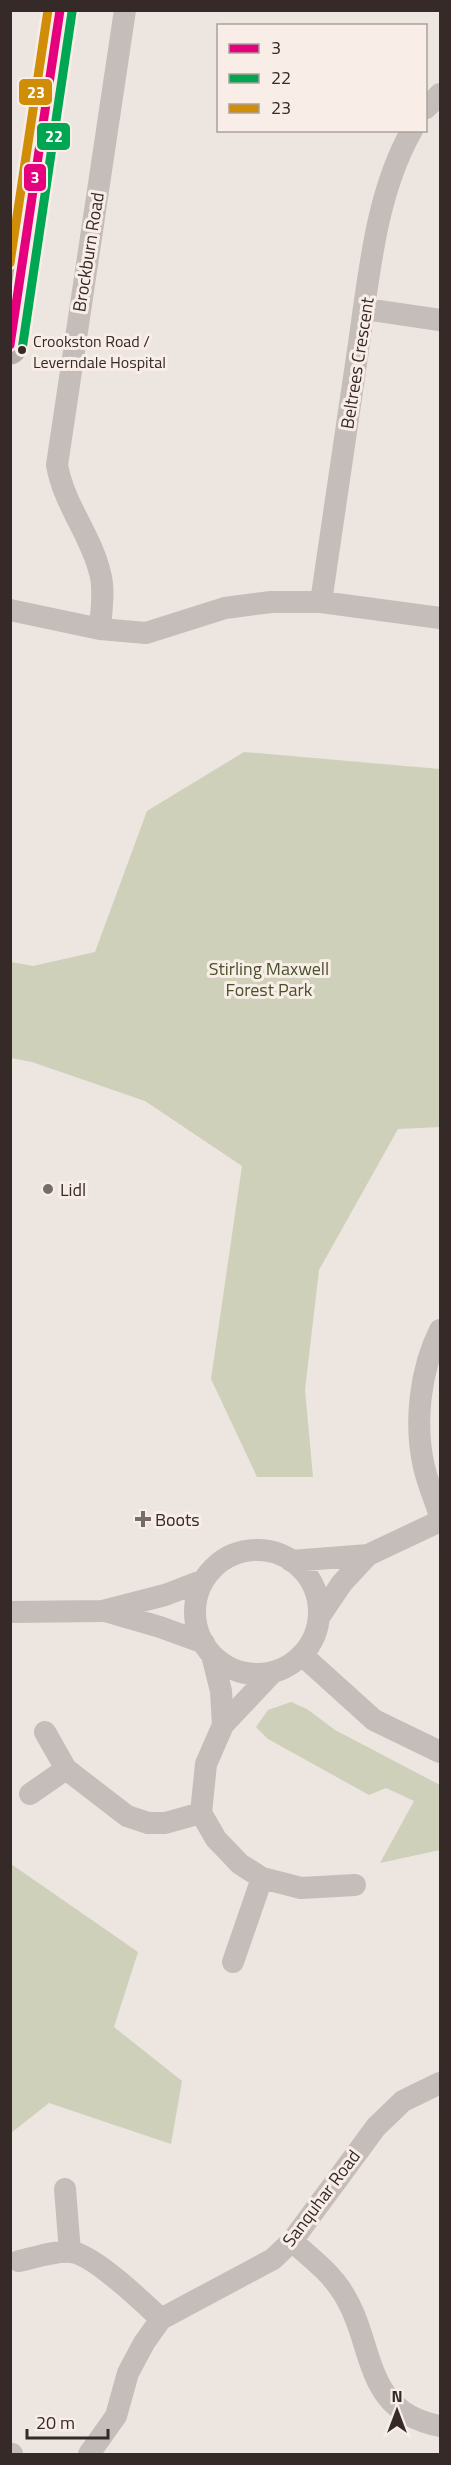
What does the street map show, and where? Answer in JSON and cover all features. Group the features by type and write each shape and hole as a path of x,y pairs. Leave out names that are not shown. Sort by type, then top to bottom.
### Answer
{"main road":[{"path":"10,348 60,10"}],"street":[{"name":"Brockburn Road","path":"100,629 101,576 93,550 61,488 57,465 125,10"},
{"path":"427,107 441,94"},
{"name":"Beltrees Crescent","path":"321,602 383,204 398,155 411,132"},
{"path":"365,309 441,320"},
{"path":"10,610 100,629 146,633 225,608 271,602 321,602 441,618"},
{"path":"441,1330 428,1354 419,1430 424,1467 441,1516"},
{"path":"291,1561 368,1555 441,1521"},
{"path":"103,1611 160,1627 208,1649 220,1663 238,1671 255,1674 272,1673 289,1666 302,1655 313,1640 319,1617 319,1604 314,1586 302,1569 291,1561 266,1551 245,1551 229,1557 214,1567 204,1580 197,1596 195,1614 208,1649 220,1691 223,1725"},
{"path":"319,1617 342,1583 368,1555"},
{"path":"10,1611 103,1611 165,1594 204,1580"},
{"path":"302,1655 374,1720 441,1752"},
{"path":"272,1673 223,1725 206,1764 201,1813 216,1839 240,1864 262,1878 301,1888 355,1885"},
{"path":"45,1732 66,1769 127,1816 148,1823 165,1822 201,1813"},
{"path":"30,1794 66,1769"},
{"path":"233,1962 262,1878"},
{"name":"Sanquhar Road","path":"89,2454 116,2416 128,2373 144,2343 161,2319 273,2259 292,2241 376,2127 403,2101 441,2084"},
{"path":"65,2189 70,2252"},
{"path":"292,2241 330,2275 344,2294 369,2367 381,2389 414,2418 441,2426"},
{"path":"19,2261 70,2252 118,2280 161,2319"}],"green space":[{"name":"Stirling Maxwell Forest Park","path":"244,752 440,769 440,1127 398,1129 319,1270 305,1390 313,1477 257,1477 211,1379 242,1166 145,1101 32,1062 11,1058 11,962 33,966 95,952 147,811"},
{"path":"291,1702 307,1709 335,1730 440,1785 440,1850 380,1863 414,1801 386,1788 369,1795 268,1739 256,1727 268,1710"},
{"path":"11,1864 138,1952 114,2027 182,2081 171,2144 49,2103 11,2133"}],"transit line":[{"name":"23","path":"10,263 48,10"},
{"name":"3","path":"10,345 60,10"},
{"name":"22","path":"22,350 72,12"}],"place":[{"name":"Crookston Road / Leverndale Hospital","path":"22,350"},
{"name":"Lidl","path":"48,1189"},
{"name":"Boots","path":"143,1519"}]}
